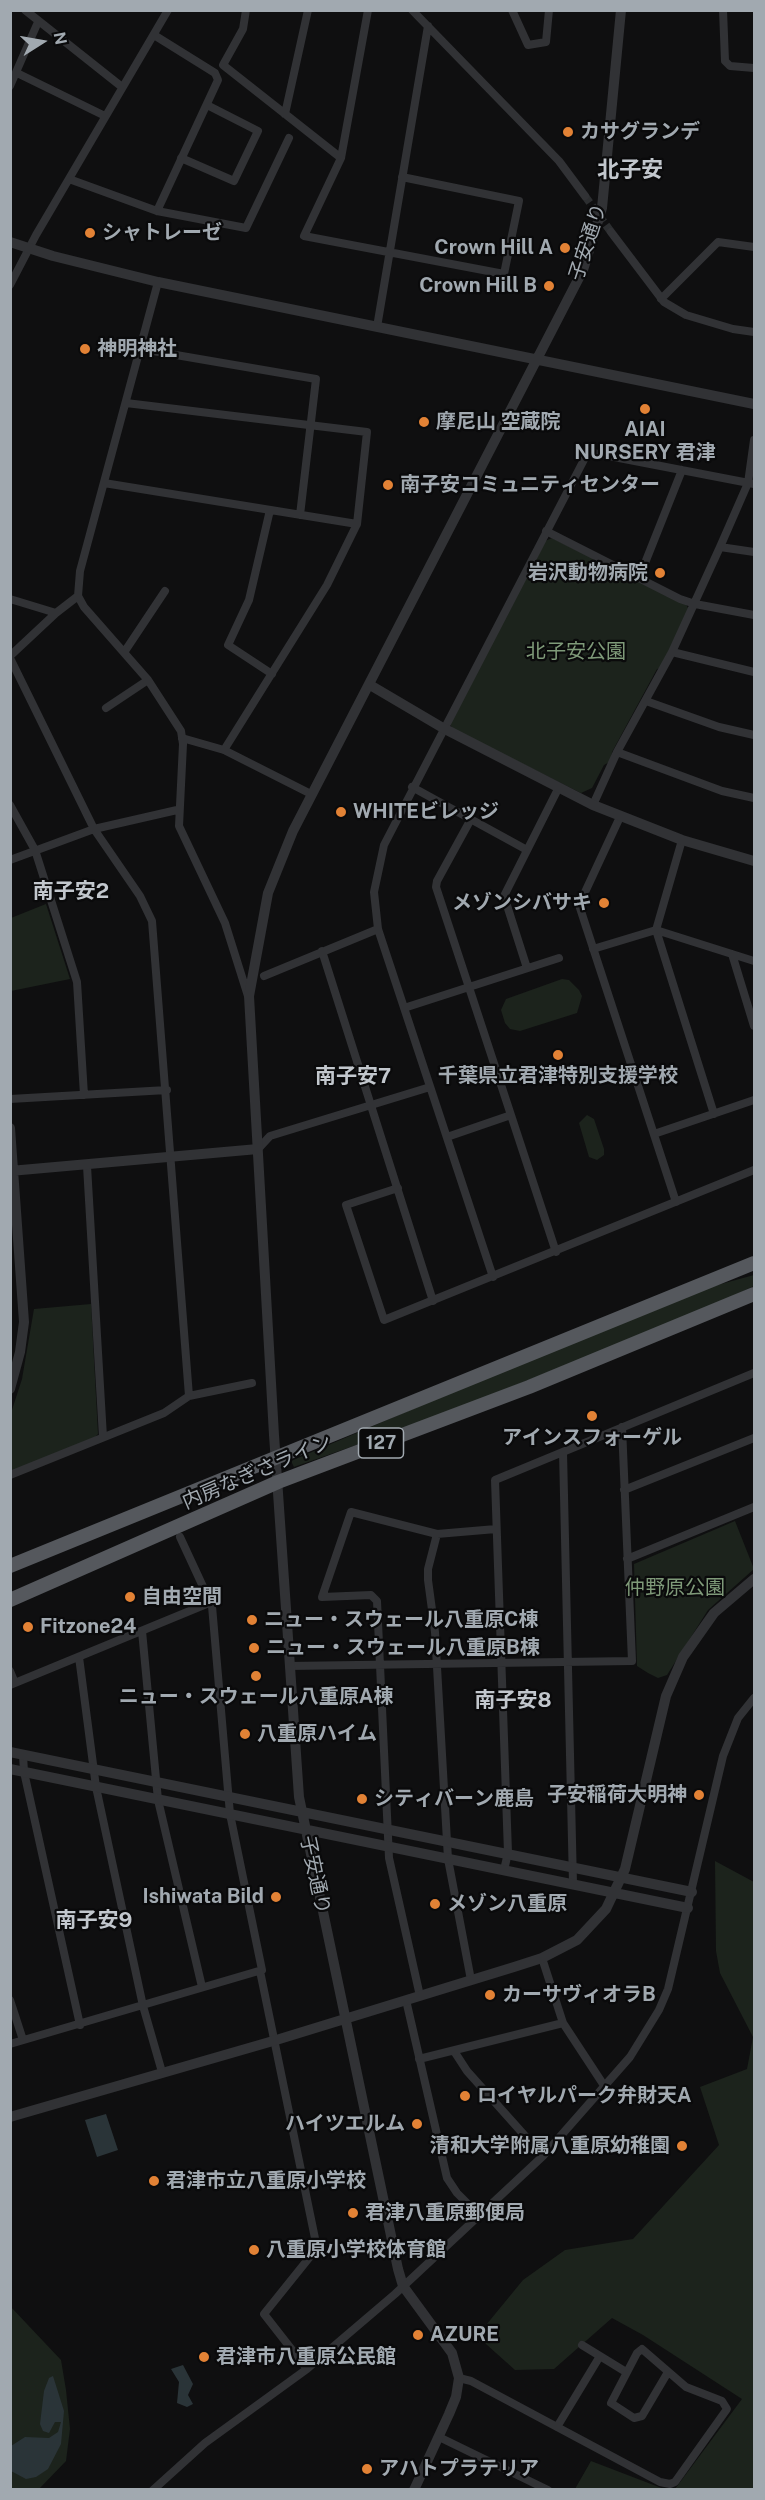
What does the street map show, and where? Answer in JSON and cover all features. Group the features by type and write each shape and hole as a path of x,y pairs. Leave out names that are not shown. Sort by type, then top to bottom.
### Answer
{"highway":[{"name":"内房なぎさライン","path":"10,1566 211,1487 275,1458 754,1263"},
{"name":"内房なぎさライン","path":"10,1600 278,1482 529,1387 754,1294"}],"street":[{"path":"25,10 122,87"},
{"path":"10,285 29,248 168,10"},
{"path":"246,10 243,29 223,65 341,158"},
{"path":"285,114 308,10"},
{"path":"368,10 341,158 304,236 504,274 519,201 402,177"},
{"path":"412,10 559,161 585,196"},
{"path":"512,10 528,45 546,42 549,10"},
{"name":"子安通り","path":"403,2286 302,1812 289,1666 275,1458 249,996 268,893 293,831 583,270 602,208 621,10"},
{"path":"723,10 725,61 730,66 754,68"},
{"path":"10,86 38,22"},
{"path":"377,327 428,26"},
{"path":"154,34 215,73 218,80 157,211"},
{"path":"17,72 105,116"},
{"path":"182,158 234,182 258,131 207,105"},
{"path":"69,179 157,211 246,228 289,138"},
{"path":"611,232 661,299 686,315 733,329 754,332"},
{"path":"10,242 158,282 754,404"},
{"path":"661,299 718,242 754,247"},
{"path":"158,282 80,571 78,596 84,607 125,651 175,718 182,738 178,826 225,923 249,996"},
{"path":"141,349 316,379 300,514"},
{"path":"126,403 367,432 357,524 327,585 224,750"},
{"path":"593,805 617,752 672,652 751,484 754,440"},
{"path":"493,1277 378,928 374,892 384,845 412,787 588,452 751,484"},
{"path":"639,578 682,470"},
{"path":"104,483 357,524"},
{"path":"270,510 249,600 228,645 272,674"},
{"path":"546,531 695,604 754,615"},
{"path":"720,546 754,552"},
{"path":"125,651 165,591"},
{"path":"78,596 56,613 10,657 94,829 140,896 152,921 167,1090 189,1396"},
{"path":"10,599 56,613"},
{"path":"672,652 754,672"},
{"path":"106,708 148,680"},
{"path":"369,685 443,728 593,805 682,840 754,861"},
{"path":"646,701 719,727 754,735"},
{"path":"182,738 224,750 311,794"},
{"path":"617,752 722,790 754,798"},
{"path":"412,787 527,850"},
{"path":"527,968 504,896 559,787"},
{"path":"10,805 35,850 77,982 84,1095"},
{"path":"10,860 94,829 177,810"},
{"path":"620,817 579,905 676,1202"},
{"path":"471,819 437,881 436,887 556,1252"},
{"path":"682,840 656,930 714,1114"},
{"path":"264,976 378,928"},
{"path":"593,949 656,930 754,961"},
{"path":"322,951 433,1301"},
{"path":"732,954 754,1026"},
{"path":"404,1008 560,958"},
{"path":"12,1171 258,1149 270,1136 372,1107 430,1087"},
{"path":"10,1099 167,1090"},
{"path":"654,1134 754,1100"},
{"path":"447,1137 511,1115"},
{"path":"10,1128 15,1243 24,1322 20,1352 10,1389"},
{"path":"87,1166 103,1437"},
{"path":"398,1188 346,1205 384,1320 754,1170"},
{"path":"504,1870 508,1854 495,1480 754,1373"},
{"path":"10,1475 164,1413 189,1396 252,1383"},
{"path":"289,1666 632,1661 622,1427"},
{"path":"624,1490 754,1438"},
{"path":"563,1452 573,1884"},
{"path":"627,1559 754,1508"},
{"path":"420,1996 387,1846 375,1596 322,1597 351,1512 437,1534 496,1529"},
{"path":"437,1534 428,1569 428,1580 437,1664 448,1859 471,1980"},
{"path":"180,1537 209,1604 230,1814 263,1966 260,1971 273,2042 317,2248 264,2314 308,2369"},
{"path":"10,2117 273,2042 542,1958 569,1944 590,1929 601,1917 622,1876 666,1696 683,1657 714,1613 754,1579"},
{"path":"10,1671 13,1684 209,1604"},
{"path":"142,1631 158,1800 202,1987"},
{"path":"79,1657 96,1787 143,2006 162,2072"},
{"path":"153,2490 205,2443 308,2369 403,2286 543,2156 630,2057 659,2010 668,1989 723,1756 738,1718 754,1698"},
{"path":"10,1752 692,1892"},
{"path":"23,1755 24,1772 80,2025"},
{"path":"10,1769 688,1908"},
{"path":"542,1958 563,2023 604,2087"},
{"path":"10,2044 260,1971"},
{"path":"10,2000 23,2040"},
{"path":"406,2000 447,2178 457,2193 479,2215"},
{"path":"419,2059 563,2023"},
{"path":"454,2051 467,2071 543,2156"},
{"path":"403,2286 452,2353 459,2378 456,2397 414,2490"},
{"path":"582,2345 626,2372"},
{"path":"459,2378 471,2381 660,2482 670,2484 675,2482 727,2409 722,2401 686,2387 642,2349 626,2372 611,2403 634,2418 642,2416 668,2372"},
{"path":"556,2427 600,2356"},
{"path":"439,2437 548,2490"}],"green space":[{"name":"北子安公園","path":"552,538 686,604 689,610 662,668 657,669 612,752 611,761 604,765 592,788 581,793 453,729 449,723 545,541"},
{"path":"46,904 70,979 11,991 11,918"},
{"path":"562,979 569,980 582,996 577,1013 520,1031 510,1029 505,1023 501,1010 506,999"},
{"path":"587,1115 594,1119 604,1149 604,1155 597,1160 589,1157 579,1123"},
{"path":"754,1275 754,1286 694,1314 441,1415 294,1467 291,1461 710,1287"},
{"path":"91,1304 98,1434 11,1473 11,1413 22,1379 34,1309"},
{"name":"仲野原公園","path":"735,1521 754,1569 708,1610 667,1675 658,1678 648,1673 637,1666 634,1564"},
{"path":"715,1861 754,1882 754,2489 675,2489 742,2399 643,2335 612,2318 554,2369 515,2370 477,2336 523,2280 565,2250 633,2239 719,2145 700,2087 747,2069 753,2037 720,1973 716,1951"},
{"path":"10,2306 61,2360 66,2390 70,2429 66,2461 39,2489 11,2489"},
{"path":"591,2461 664,2489 575,2489"}],"shaded area":[{"path":"106,2114 118,2150 97,2157 85,2120"},
{"path":"183,2365 193,2384 188,2395 193,2404 187,2407 177,2403 179,2382 171,2369"},
{"path":"53,2376 64,2411 61,2444 48,2469 36,2477 26,2479 11,2471 11,2446 25,2437 49,2438 58,2432 61,2422 55,2422 49,2433 43,2431 40,2424 44,2391 49,2378"}],"tunnel":[{"path":"585,196 611,232"}],"place":[{"name":"カサグランデ","path":"568,132"},
{"name":"シャトレーゼ","path":"90,233"},
{"name":"Crown Hill A","path":"565,248"},
{"name":"Crown Hill B","path":"549,286"},
{"name":"神明神社","path":"85,349"},
{"name":"AIAI NURSERY 君津","path":"645,409"},
{"name":"摩尼山 空蔵院","path":"424,422"},
{"name":"南子安コミュニティセンター","path":"388,485"},
{"name":"岩沢動物病院","path":"660,573"},
{"name":"WHITEビレッジ","path":"341,812"},
{"name":"メゾンシバサキ","path":"604,903"},
{"name":"千葉県立君津特別支援学校","path":"558,1055"},
{"name":"アインスフォーゲル","path":"592,1416"},
{"name":"自由空間","path":"130,1597"},
{"name":"ニュー・スウェール八重原C棟","path":"252,1620"},
{"name":"Fitzone24","path":"28,1627"},
{"name":"ニュー・スウェール八重原B棟","path":"254,1648"},
{"name":"ニュー・スウェール八重原A棟","path":"256,1676"},
{"name":"八重原ハイム","path":"245,1734"},
{"name":"子安稲荷大明神","path":"699,1795"},
{"name":"シティバーン鹿島","path":"362,1799"},
{"name":"Ishiwata Bild","path":"276,1897"},
{"name":"メゾン八重原","path":"435,1904"},
{"name":"カーサヴィオラB","path":"490,1995"},
{"name":"ロイヤルパーク弁財天A","path":"465,2096"},
{"name":"ハイツエルム","path":"417,2124"},
{"name":"清和大学附属八重原幼稚園","path":"682,2146"},
{"name":"君津市立八重原小学校","path":"154,2181"},
{"name":"君津八重原郵便局","path":"353,2213"},
{"name":"八重原小学校体育館","path":"254,2250"},
{"name":"AZURE","path":"418,2335"},
{"name":"君津市八重原公民館","path":"204,2357"},
{"name":"アハトプラテリア","path":"367,2469"}],"district":[{"name":"北子安","path":"630,170"},
{"name":"南子安2","path":"71,892"},
{"name":"南子安7","path":"353,1077"},
{"name":"南子安8","path":"513,1701"},
{"name":"南子安9","path":"94,1921"}]}
